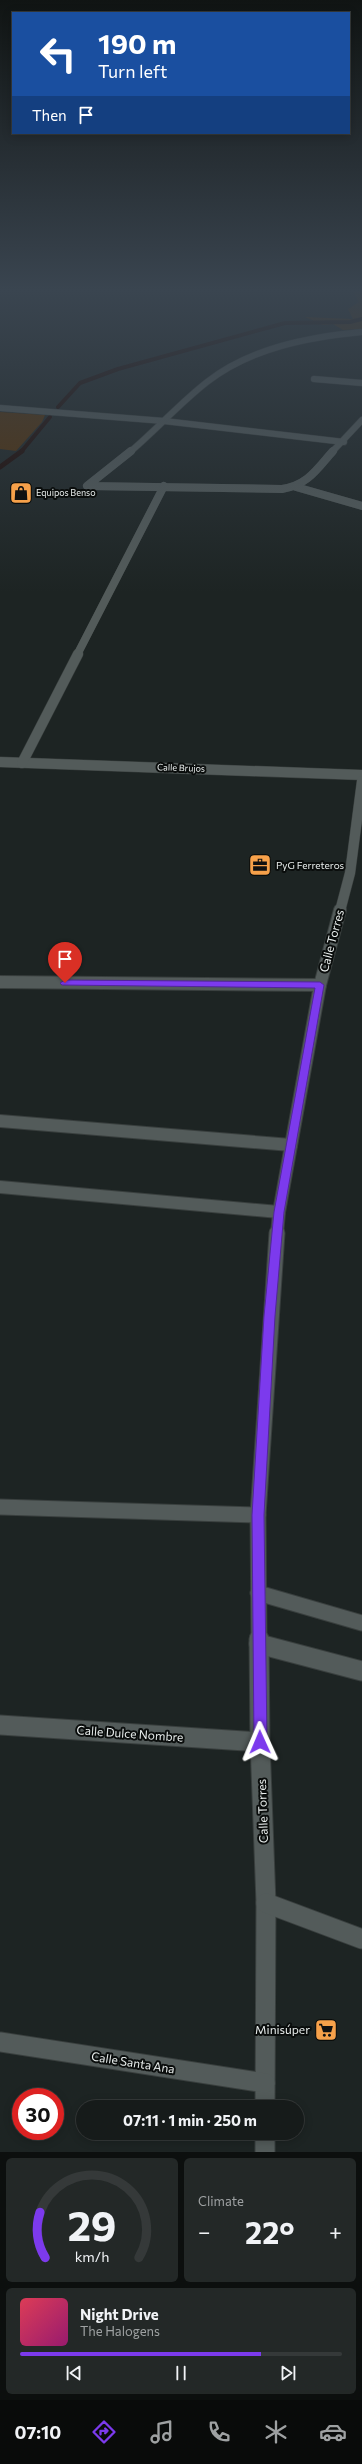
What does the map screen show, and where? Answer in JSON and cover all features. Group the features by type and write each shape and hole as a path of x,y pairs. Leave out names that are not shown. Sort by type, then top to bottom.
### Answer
{"street":[{"path":"197,391 107,472 87,486 282,489 296,487 305,482 344,442 362,420"},
{"path":"0,408 164,421 344,442"},
{"path":"22,763 164,486"},
{"path":"296,487 340,502 362,506"},
{"name":"Calle Brujos","path":"0,762 362,775"},
{"name":"Calle Torres","path":"265,2100 266,1903 260,1742 258,1515 270,1316 279,1212 320,985 350,873 362,781"},
{"path":"1,982 320,985"},
{"path":"0,1121 291,1145"},
{"path":"0,1187 279,1212"},
{"path":"0,1507 258,1515"},
{"path":"258,1593 362,1623"},
{"path":"259,1644 362,1671"},
{"name":"Calle Dulce Nombre","path":"0,1725 260,1742"},
{"path":"266,1903 362,1939"},
{"name":"Calle Santa Ana","path":"0,2042 265,2083"},
{"path":"264,2152 265,2140"}],"shaded area":[{"path":"0,412 45,415 42,422 16,451 0,449"}],"waterway":[{"path":"58,407 72,391"},
{"path":"22,451 50,417"},
{"path":"0,467 22,451"}],"place":[{"name":"Equipos Benso","path":"21,493"},
{"name":"PyG Ferreteros","path":"260,865"},
{"name":"Minisúper","path":"326,2030"}],"route":[{"path":"65,983 320,985 279,1212 270,1316 258,1515 260,1742"}]}
